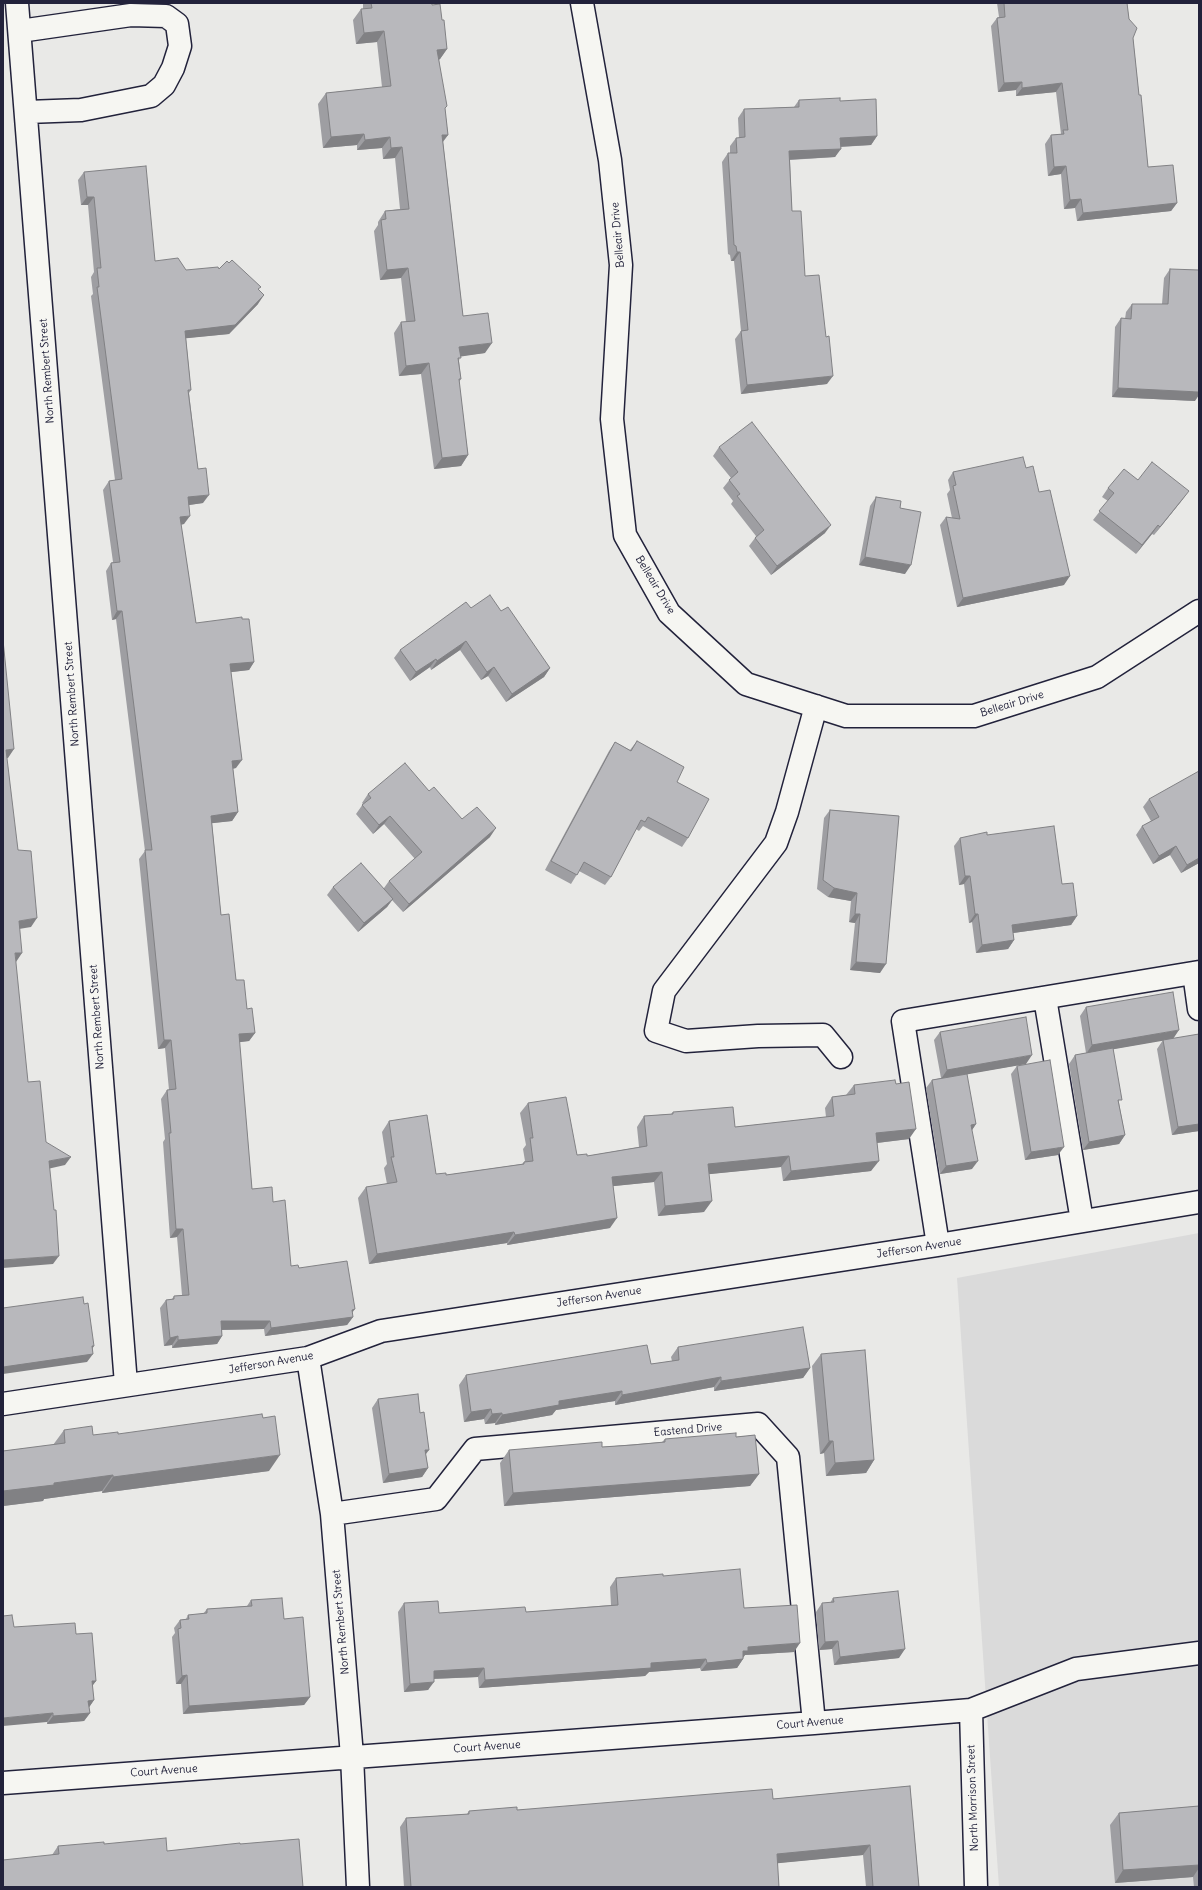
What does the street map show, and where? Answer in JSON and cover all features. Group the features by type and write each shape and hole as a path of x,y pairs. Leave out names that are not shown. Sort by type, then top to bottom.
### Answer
{"street":[{"name":"Belleair Drive","path":"582,3 610,160 622,265 612,419 625,535 669,613 746,684 846,716 974,716 1097,677 1199,611"},
{"path":"14,17 131,15 166,16 177,24 180,46 173,68 164,85 150,96 81,110 27,112"},
{"name":"North Rembert Street","path":"14,17 27,112 126,1384"},
{"path":"816,706 787,812 776,843 664,991 656,1031 686,1041 758,1036 823,1034 841,1057"},
{"path":"938,1245 903,1021 1196,972 1199,1009"},
{"path":"1045,998 1082,1221"},
{"name":"Jefferson Avenue","path":"3,1404 126,1384 308,1358 381,1331 938,1245 1199,1202"},
{"name":"North Rembert Street","path":"308,1358 332,1514 352,1756 358,1887"},
{"name":"Eastend Drive","path":"332,1514 436,1499 474,1449 758,1424 788,1457 814,1723"},
{"name":"Court Avenue","path":"3,1784 352,1756 814,1723 971,1710 1076,1669 1199,1653"},
{"name":"North Morrison Street","path":"971,1710 976,1887"}],"shaded area":[{"path":"1199,1233 1199,1887 999,1887 957,1278"}],"building":[{"path":"371,3 440,4 442,20 444,20 447,49 437,50 447,106 445,108 448,135 442,135 463,316 488,313 492,343 459,347 461,358 458,358 461,379 459,379 468,455 442,458 429,363 406,366 401,322 415,321 408,268 387,270 381,220 386,219 385,211 409,209 402,147 391,148 390,137 365,140 364,134 331,137 326,93 391,86 384,31 364,33 361,9 372,8"},
{"path":"1004,3 1127,3 1129,19 1137,28 1133,38 1139,95 1141,95 1148,167 1173,165 1177,203 1083,213 1081,199 1070,200 1066,166 1054,167 1051,135 1064,134 1063,130 1068,130 1062,83 1022,88 1022,82 1004,83 997,18 1005,17"},
{"path":"840,98 840,101 876,99 877,136 840,138 841,149 789,151 792,211 801,211 805,276 819,275 826,337 829,336 833,376 747,385 741,331 748,330 740,252 737,252 736,246 734,245 728,153 737,153 736,138 745,137 744,109 799,107 799,100"},
{"path":"146,166 155,261 178,258 186,270 218,267 219,269 227,261 229,263 232,260 261,287 258,289 264,295 235,325 185,331 191,390 188,390 198,469 206,468 209,495 188,497 190,516 180,517 196,623 242,617 242,619 249,619 254,662 230,664 242,760 232,761 238,812 211,816 221,915 229,914 236,980 244,980 247,1009 252,1008 255,1033 239,1034 252,1189 272,1187 273,1202 285,1200 291,1266 298,1265 299,1268 347,1261 355,1309 352,1310 353,1317 271,1328 270,1321 221,1321 222,1336 178,1340 178,1336 170,1338 166,1300 174,1299 174,1296 189,1295 183,1229 176,1229 169,1133 171,1133 167,1090 176,1089 171,1040 164,1040 145,850 152,850 122,611 117,611 111,563 120,562 109,481 122,479 97,287 99,287 97,268 101,268 94,197 87,197 84,172"},
{"path":"1170,269 1199,270 1199,392 1118,388 1121,318 1131,319 1132,304 1168,304"},
{"path":"752,422 831,525 777,566 755,538 764,530 737,496 740,494 729,480 738,472 719,447"},
{"path":"1023,457 1026,468 1033,466 1039,492 1050,490 1070,576 963,598 946,517 960,519 953,486 956,485 953,472"},
{"path":"1152,462 1189,491 1160,527 1158,525 1142,545 1099,511 1114,493 1108,488 1124,469 1138,480"},
{"path":"876,497 901,501 900,508 921,512 911,565 865,557"},
{"path":"490,595 501,611 508,607 550,668 512,694 494,667 487,672 466,641 437,661 436,659 416,672 400,650 466,602 471,608"},
{"path":"3,640 14,749 6,750 18,850 31,851 37,918 19,921 22,953 15,953 28,1082 40,1081 46,1142 71,1157 49,1161 54,1210 56,1210 59,1256 3,1260"},
{"path":"637,741 684,767 677,782 709,799 688,838 648,817 645,822 641,820 611,877 584,862 577,875 551,861 615,742 631,751"},
{"path":"405,763 429,791 434,787 462,819 477,807 496,828 409,904 389,881 422,852 390,816 379,825 362,805 371,798 368,794"},
{"path":"1199,771 1199,858 1187,865 1176,846 1159,856 1142,826 1159,817 1149,799"},
{"path":"830,810 899,816 886,964 856,962 860,914 855,914 857,893 834,888 823,880"},
{"path":"1054,826 1062,884 1073,883 1077,916 1012,925 1014,940 982,945 978,914 975,914 970,876 965,876 960,838 987,832 987,835"},
{"path":"361,863 393,899 364,923 333,887"},
{"path":"1173,992 1179,1030 1092,1045 1086,1007"},
{"path":"1026,1017 1032,1055 947,1070 940,1032"},
{"path":"1199,1034 1199,1124 1178,1127 1163,1040"},
{"path":"1113,1048 1122,1100 1118,1100 1125,1135 1089,1142 1075,1055"},
{"path":"1050,1060 1064,1147 1031,1152 1017,1066"},
{"path":"967,1074 976,1124 971,1125 978,1161 946,1166 932,1080"},
{"path":"895,1080 896,1084 909,1082 916,1129 876,1133 879,1161 791,1171 789,1156 708,1164 712,1201 665,1206 662,1172 612,1177 617,1218 515,1235 514,1232 377,1254 366,1187 397,1182 391,1157 394,1157 389,1121 427,1115 436,1174 446,1173 446,1175 524,1164 524,1162 533,1161 530,1138 533,1138 528,1103 566,1097 577,1155 587,1154 587,1156 647,1146 644,1116 733,1107 735,1127 834,1116 832,1097 855,1094 854,1085"},
{"path":"83,1297 84,1304 88,1303 94,1346 92,1346 93,1354 3,1367 3,1308"},
{"path":"803,1327 810,1368 721,1381 721,1377 622,1395 622,1391 559,1401 559,1405 502,1415 502,1413 492,1414 491,1409 471,1412 466,1375 647,1345 651,1364 679,1360 678,1347"},
{"path":"865,1350 874,1460 835,1463 833,1441 829,1441 821,1354"},
{"path":"418,1394 420,1413 424,1412 429,1450 425,1450 428,1468 389,1474 378,1399"},
{"path":"262,1414 263,1418 275,1416 280,1455 113,1477 113,1475 54,1483 54,1485 3,1491 3,1451 65,1443 64,1430 92,1426 93,1435 118,1432 118,1434"},
{"path":"736,1433 736,1437 755,1435 759,1474 513,1493 509,1450 602,1442 602,1447 632,1445 665,1442 665,1439"},
{"path":"740,1569 744,1608 797,1605 800,1643 748,1647 748,1651 743,1651 743,1659 707,1663 706,1659 651,1663 651,1668 485,1680 484,1668 434,1671 434,1682 410,1684 404,1603 438,1601 439,1613 525,1607 526,1612 618,1605 616,1578 663,1574 663,1576"},
{"path":"898,1591 905,1649 840,1657 838,1641 825,1642 822,1603 834,1602 833,1598"},
{"path":"282,1598 284,1619 303,1617 310,1697 189,1706 187,1675 182,1676 178,1629 181,1628 180,1620 189,1619 188,1615 207,1613 207,1609 252,1606 251,1600"},
{"path":"12,1615 14,1627 75,1623 76,1634 92,1633 96,1681 92,1681 94,1700 88,1701 90,1713 53,1716 53,1713 3,1718 3,1616"},
{"path":"910,1786 919,1887 873,1887 870,1845 777,1854 779,1887 411,1887 406,1818 469,1814 469,1811 517,1807 517,1810 772,1789 773,1799"},
{"path":"1199,1806 1199,1865 1123,1870 1119,1813"},
{"path":"166,1838 167,1851 240,1843 299,1839 303,1887 3,1887 3,1860 59,1854 58,1846 104,1842 104,1844"}]}
